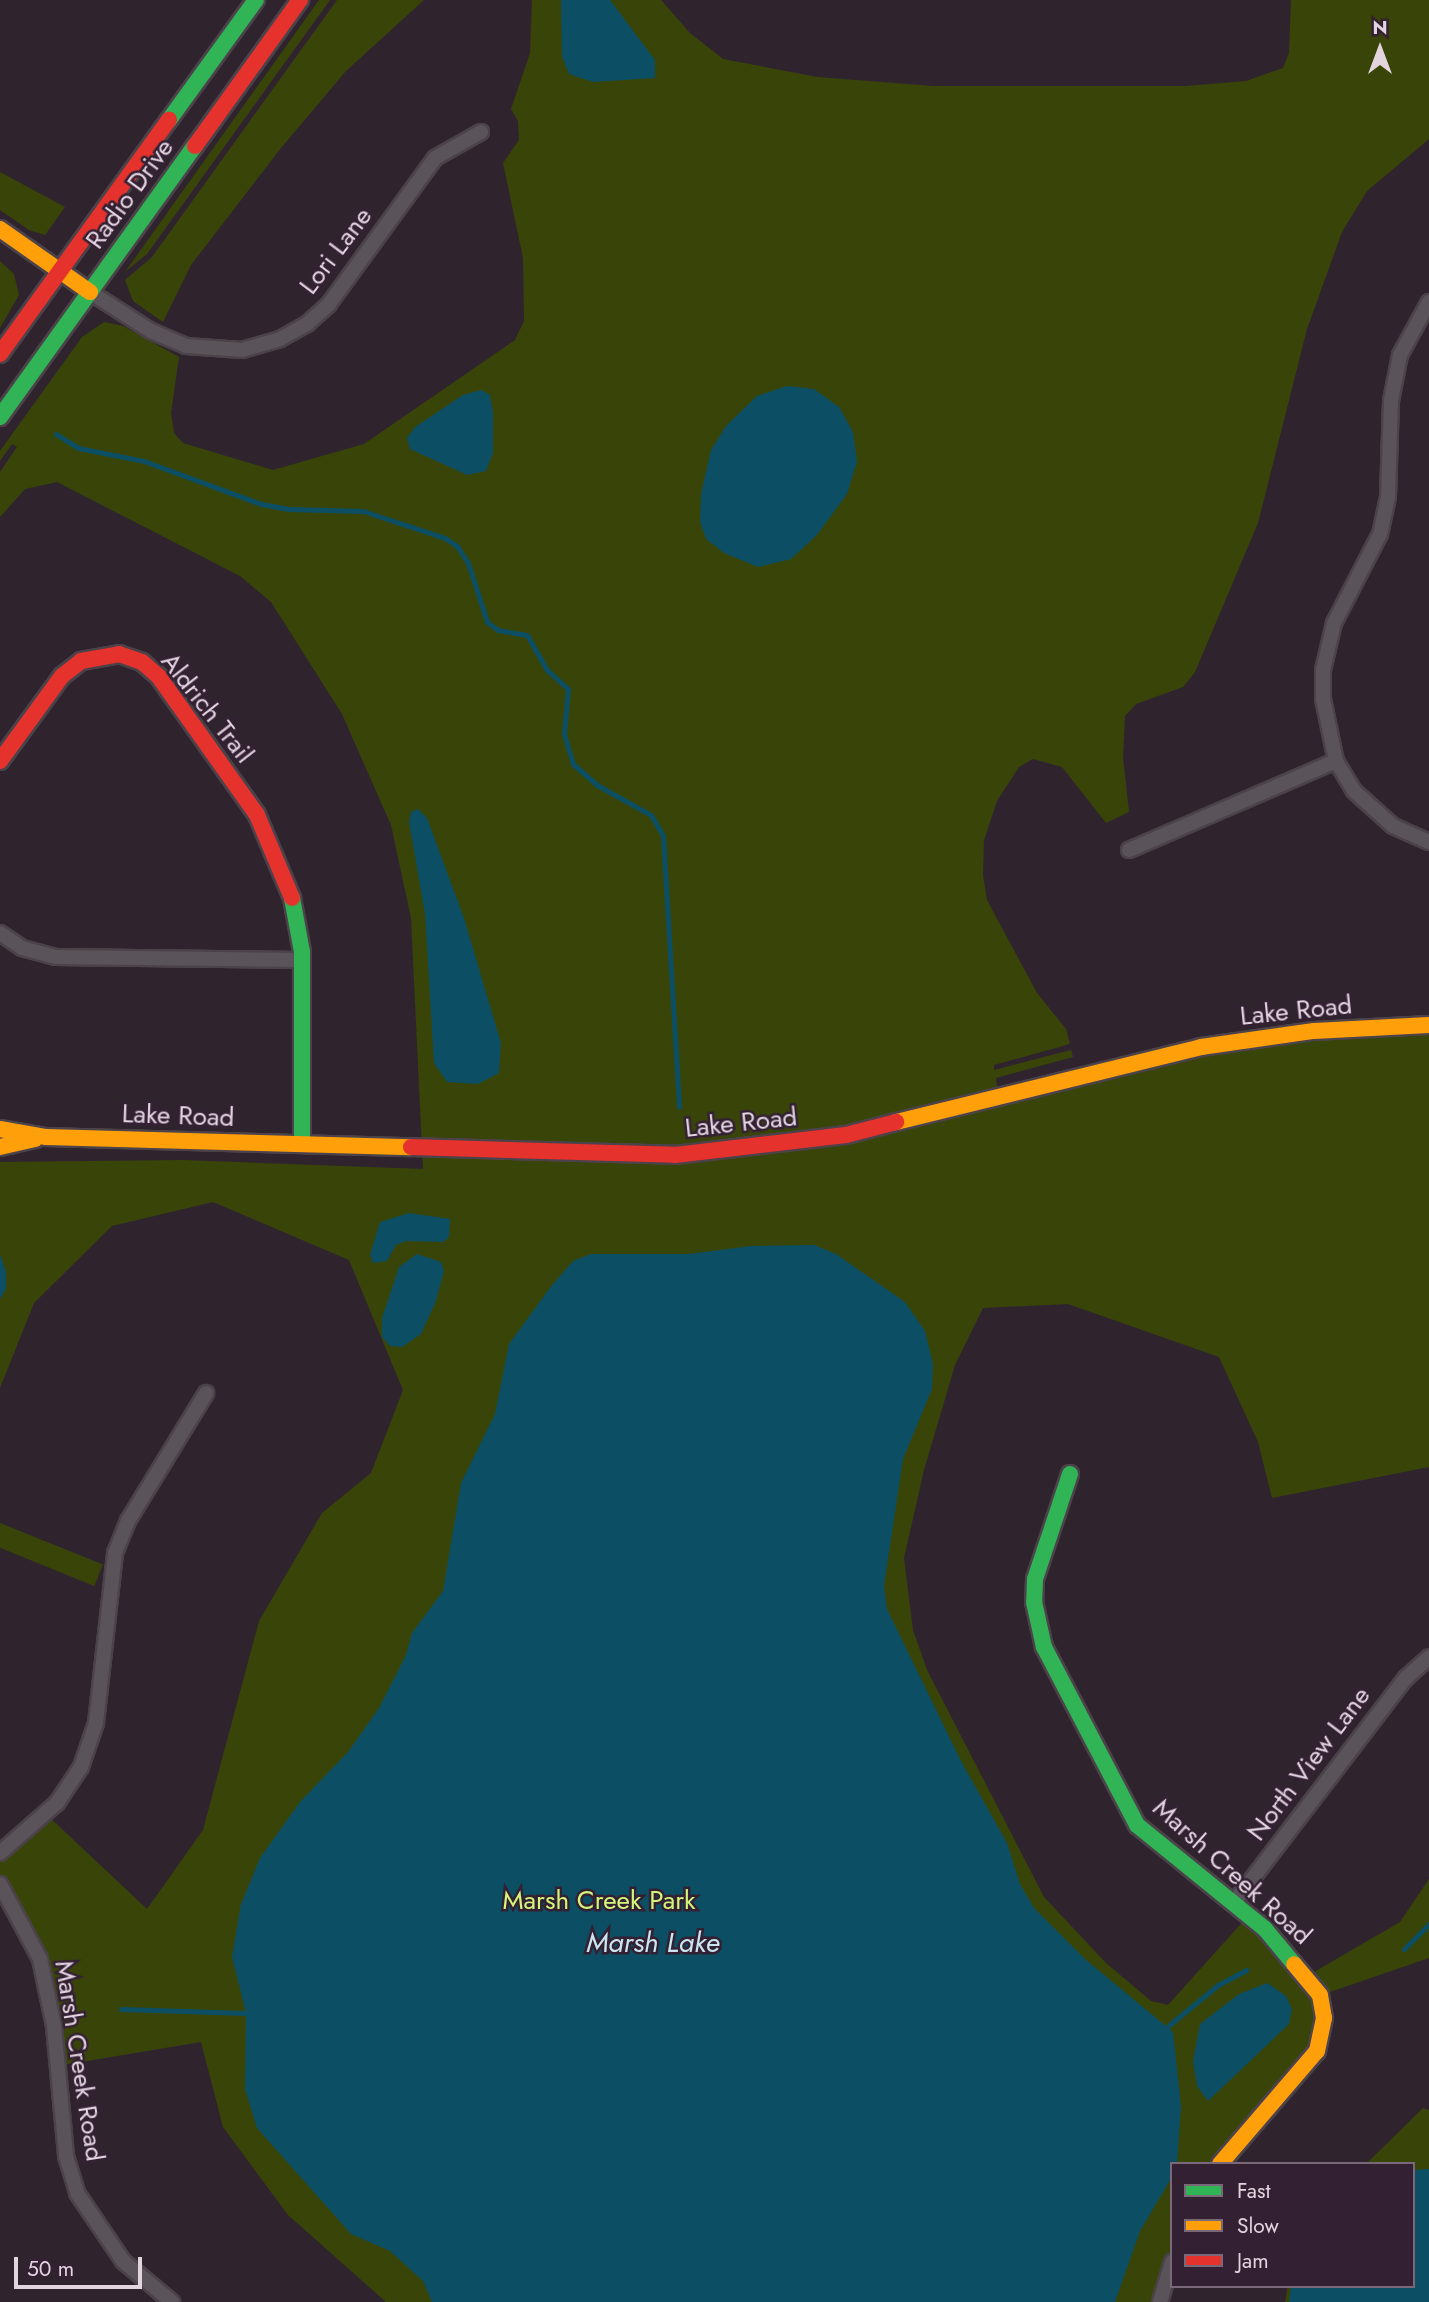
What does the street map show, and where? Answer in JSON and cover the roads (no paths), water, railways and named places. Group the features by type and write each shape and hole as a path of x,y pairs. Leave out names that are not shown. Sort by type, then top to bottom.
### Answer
{"street":[{"name":"Radio Drive","path":"0,354 256,0"},
{"name":"Radio Drive","path":"0,417 300,0"},
{"name":"Lori Lane","path":"90,292 160,336 195,348 242,350 280,340 307,324 329,304 435,158 481,132"},
{"path":"0,229 59,273 90,292"},
{"path":"1429,302 1400,355 1391,401 1388,497 1380,534 1344,598 1328,646 1323,699 1336,761 1371,810 1429,842"},
{"name":"Aldrich Trail","path":"0,761 73,665 106,653 142,662 166,686 266,830 290,887 302,960 302,1144"},
{"path":"1129,850 1336,761"},
{"path":"0,933 22,948 56,957 302,960"},
{"name":"Lake Road","path":"0,1129 46,1137 614,1156 731,1150 900,1124 1201,1047 1314,1031 1429,1025"},
{"name":"Lake Road","path":"0,1147 46,1137"},
{"path":"0,1853 57,1803 81,1767 96,1723 115,1553 128,1521 206,1393"},
{"name":"Marsh Creek Road","path":"1069,1474 1035,1579 1034,1602 1045,1647 1137,1825 1265,1929 1309,1976 1320,1995 1324,2018 1322,2037 1307,2066 1262,2109 1222,2162"},
{"name":"North View Lane","path":"1233,1904 1406,1678 1429,1657"},
{"name":"Marsh Creek Road","path":"0,1884 40,1959 54,2026 66,2156 77,2193 123,2261 172,2302"},
{"path":"1160,2302 1170,2269"}],"water":[{"path":"561,0 610,0 655,60 655,78 593,82 569,74 562,56"},
{"path":"787,386 814,389 839,407 853,432 857,462 847,494 817,535 791,559 758,567 724,553 706,539 700,522 701,494 711,450 726,426 757,396"},
{"path":"481,390 490,395 493,413 493,453 486,471 467,475 410,449 407,438 415,427 463,395"},
{"path":"418,809 427,818 464,918 501,1043 499,1073 478,1084 447,1082 434,1063 425,914 409,822 411,812"},
{"path":"409,1213 450,1219 449,1237 443,1242 406,1241 396,1245 387,1261 373,1263 370,1255 380,1222"},
{"name":"Marsh Lake","path":"814,1245 836,1254 905,1302 925,1331 933,1364 932,1389 903,1459 884,1586 887,1609 961,1761 1007,1843 1020,1884 1034,1908 1085,1959 1173,2032 1181,2106 1177,2162 1170,2162 1170,2180 1140,2231 1115,2302 432,2302 423,2281 390,2251 351,2234 257,2128 245,2089 246,2013 232,1957 241,1904 260,1858 300,1802 348,1752 379,1708 406,1655 412,1633 443,1591 461,1483 495,1414 509,1344 573,1261 591,1254 689,1254 751,1246"},
{"path":"0,1254 6,1272 6,1289 0,1299"},
{"path":"417,1254 441,1262 444,1271 436,1301 421,1334 402,1347 390,1346 382,1337 382,1318 399,1267"},
{"path":"1267,1983 1286,1996 1292,2009 1289,2024 1208,2101 1197,2086 1193,2061 1200,2024 1239,1994"},
{"path":"1429,2169 1429,2302 1289,2302 1291,2288 1415,2288 1415,2170"}],"waterway":[{"path":"56,434 78,448 144,461 261,504 288,509 363,511 445,538 457,546 468,563 487,622 498,630 527,635 547,670 568,689 564,734 573,764 597,785 651,815 663,836 679,1107"},
{"path":"1404,1949 1429,1924"},
{"path":"1168,2026 1218,1985 1246,1970"},
{"path":"121,2009 246,2013"}],"park label":[{"name":"Marsh Creek Park","path":"599,1901"}]}
